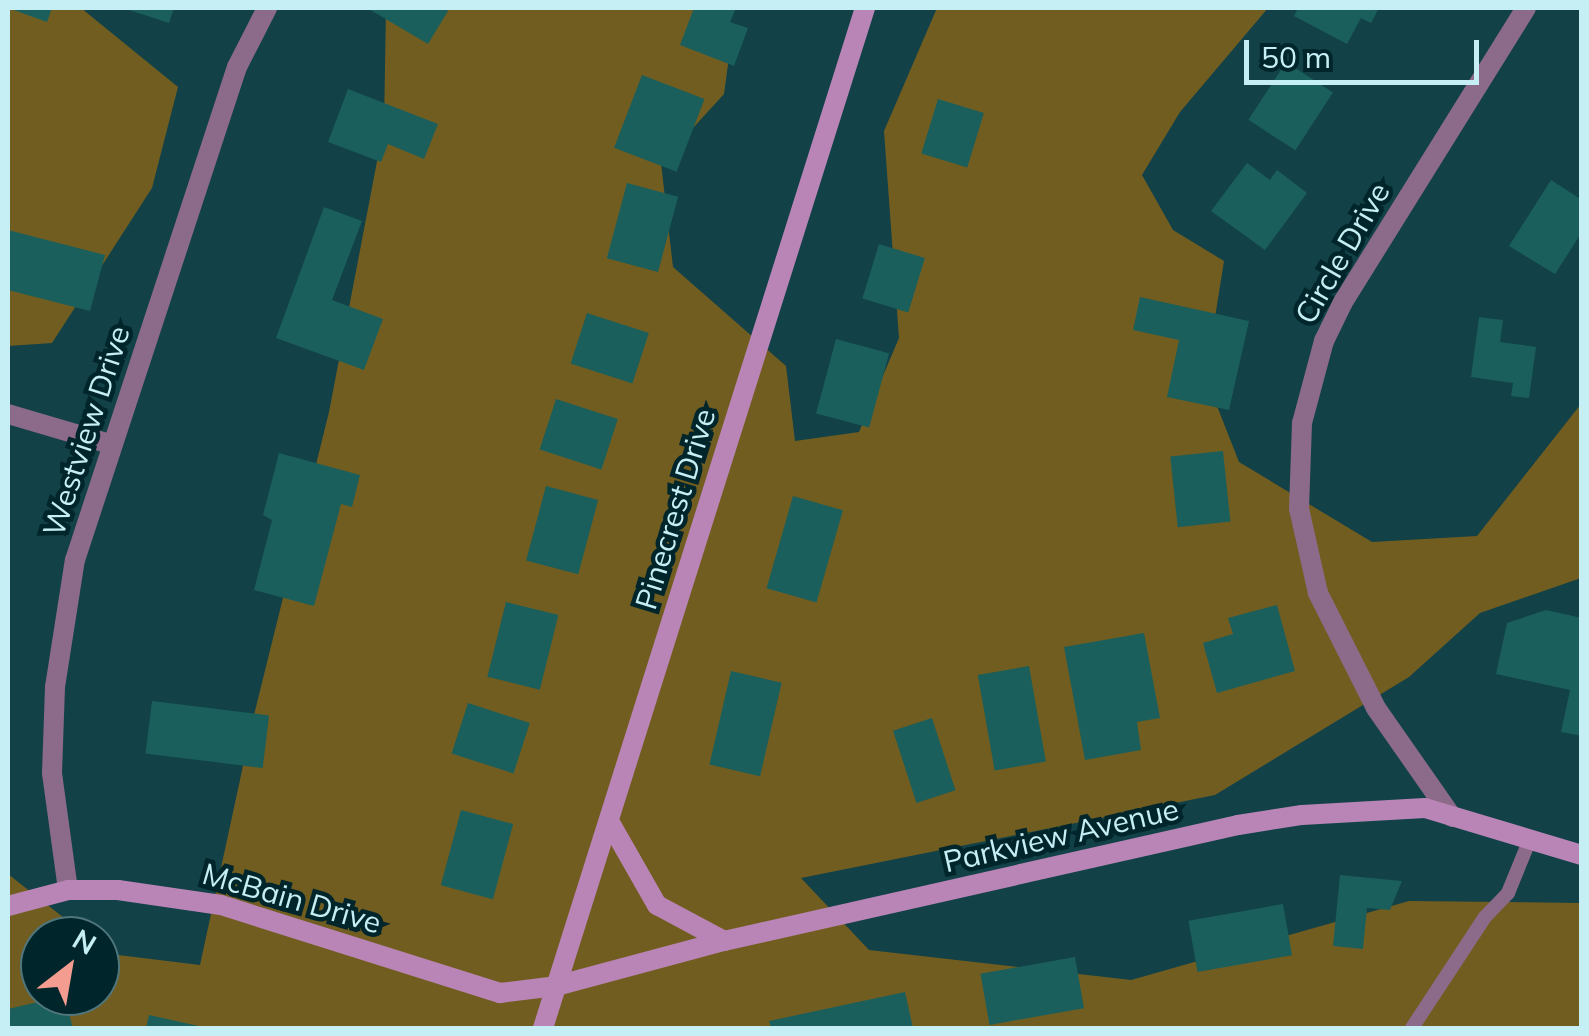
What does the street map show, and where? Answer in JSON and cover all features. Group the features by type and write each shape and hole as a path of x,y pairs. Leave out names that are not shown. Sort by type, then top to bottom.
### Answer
{"street":[{"name":"Westview Drive","path":"68,890 54,816 55,687 76,560 237,67 267,8"},
{"name":"Pinecrest Drive","path":"543,1028 865,8"},
{"name":"Circle Drive","path":"1452,816 1376,708 1318,593 1299,509 1302,423 1320,354 1342,302 1526,8"},
{"path":"8,414 113,445"},
{"name":"Parkview Avenue","path":"556,986 724,941 1238,824 1302,815 1425,808 1582,856"},
{"path":"608,820 657,904 724,941"},
{"name":"McBain Drive","path":"8,906 68,890 137,892 221,905 500,993 556,986"}],"lane":[{"path":"1412,1028 1485,917 1508,893 1530,839"}],"shaded area":[{"path":"8,8 81,8 178,87 152,188 52,343 8,346"},
{"path":"386,8 706,8 732,35 724,94 661,163 673,267 786,366 795,441 859,432 899,338 884,131 937,8 1268,8 1180,112 1142,175 1173,230 1224,261 1214,324 1217,406 1239,462 1372,542 1477,536 1581,404 1581,578 1480,613 1409,677 1215,795 801,878 869,950 1131,980 1409,901 1581,903 1581,1028 8,1028 8,874 62,916 20,916 20,1016 120,1016 120,955 200,965 254,715 329,412 384,125"}],"building":[{"path":"8,8 52,8 47,22"},
{"path":"123,8 174,8 169,23"},
{"path":"367,8 446,8 448,11 428,44"},
{"path":"694,8 736,8 730,22 748,28 734,66 680,45"},
{"path":"1298,8 1379,8 1371,23 1361,18 1347,44 1294,16"},
{"path":"1286,62 1333,92 1295,150 1248,120"},
{"path":"642,75 705,99 677,172 614,148"},
{"path":"348,89 438,124 424,159 388,144 381,162 328,142"},
{"path":"938,99 984,113 967,168 921,154"},
{"path":"1247,163 1270,180 1277,170 1307,193 1265,250 1211,211"},
{"path":"1551,180 1582,200 1582,232 1555,274 1509,246"},
{"path":"627,183 678,197 658,272 607,258"},
{"path":"324,207 362,221 332,300 383,319 364,370 276,338"},
{"path":"8,230 105,255 90,311 8,290"},
{"path":"879,244 925,258 908,313 862,299"},
{"path":"1140,297 1249,321 1229,410 1167,397 1179,340 1133,330"},
{"path":"587,313 649,333 632,383 571,363"},
{"path":"1479,317 1503,320 1500,342 1536,347 1529,398 1511,396 1513,383 1471,377"},
{"path":"836,339 889,353 869,428 816,413"},
{"path":"556,399 618,419 601,469 540,449"},
{"path":"1223,451 1230,522 1178,527 1170,457"},
{"path":"279,453 360,475 352,507 341,504 314,606 254,590 272,520 263,515"},
{"path":"546,486 598,500 578,574 526,560"},
{"path":"793,496 843,510 817,603 767,588"},
{"path":"506,602 558,615 540,690 487,677"},
{"path":"1277,605 1295,671 1217,693 1203,643 1233,634 1228,618"},
{"path":"1546,610 1582,618 1582,736 1561,732 1570,690 1496,674 1507,623"},
{"path":"1144,633 1160,718 1137,722 1141,750 1085,760 1064,647"},
{"path":"1029,666 1046,762 995,771 978,675"},
{"path":"731,671 782,683 760,776 709,765"},
{"path":"152,701 269,715 263,768 146,754"},
{"path":"468,703 530,723 513,773 452,753"},
{"path":"932,718 955,790 916,803 893,731"},
{"path":"461,810 513,824 493,899 441,885"},
{"path":"1340,875 1402,881 1390,910 1367,908 1363,949 1333,946"},
{"path":"1283,904 1292,955 1197,972 1188,921"},
{"path":"1075,957 1084,1008 989,1025 980,974"},
{"path":"905,992 913,1028 771,1028 769,1021"},
{"path":"20,1006 20,1016 70,1016 73,1028 10,1028 8,1009"},
{"path":"149,1015 203,1027 146,1028"}]}
